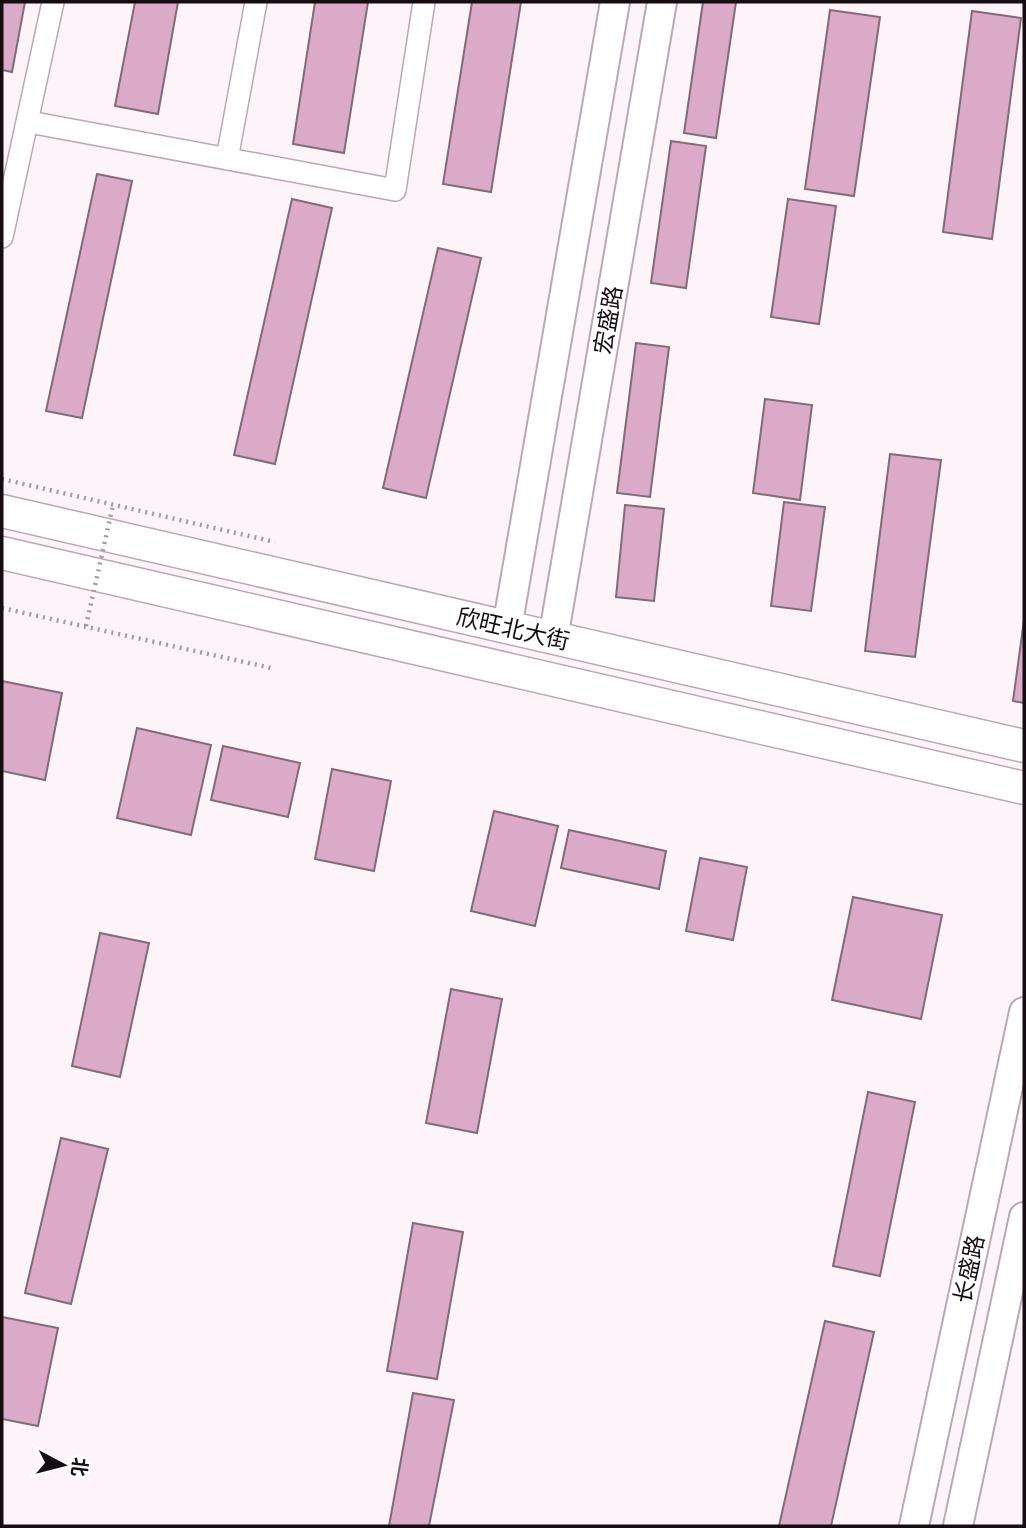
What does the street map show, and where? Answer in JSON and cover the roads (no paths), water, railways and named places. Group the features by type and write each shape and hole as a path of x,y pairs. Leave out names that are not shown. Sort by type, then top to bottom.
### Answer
{"main road":[{"name":"欣旺北大街","path":"2,511 1024,746"},
{"name":"欣旺北大街","path":"2,553 515,668 1024,788"}],"street":[{"path":"2,237 53,2"},
{"path":"227,159 256,2"},
{"path":"29,122 395,190 424,2"},
{"name":"宏盛路","path":"507,628 615,2"},
{"name":"宏盛路","path":"554,639 662,2"},
{"name":"长盛路","path":"914,1526 1024,1012"},
{"name":"长盛路","path":"958,1526 1024,1217"}]}
